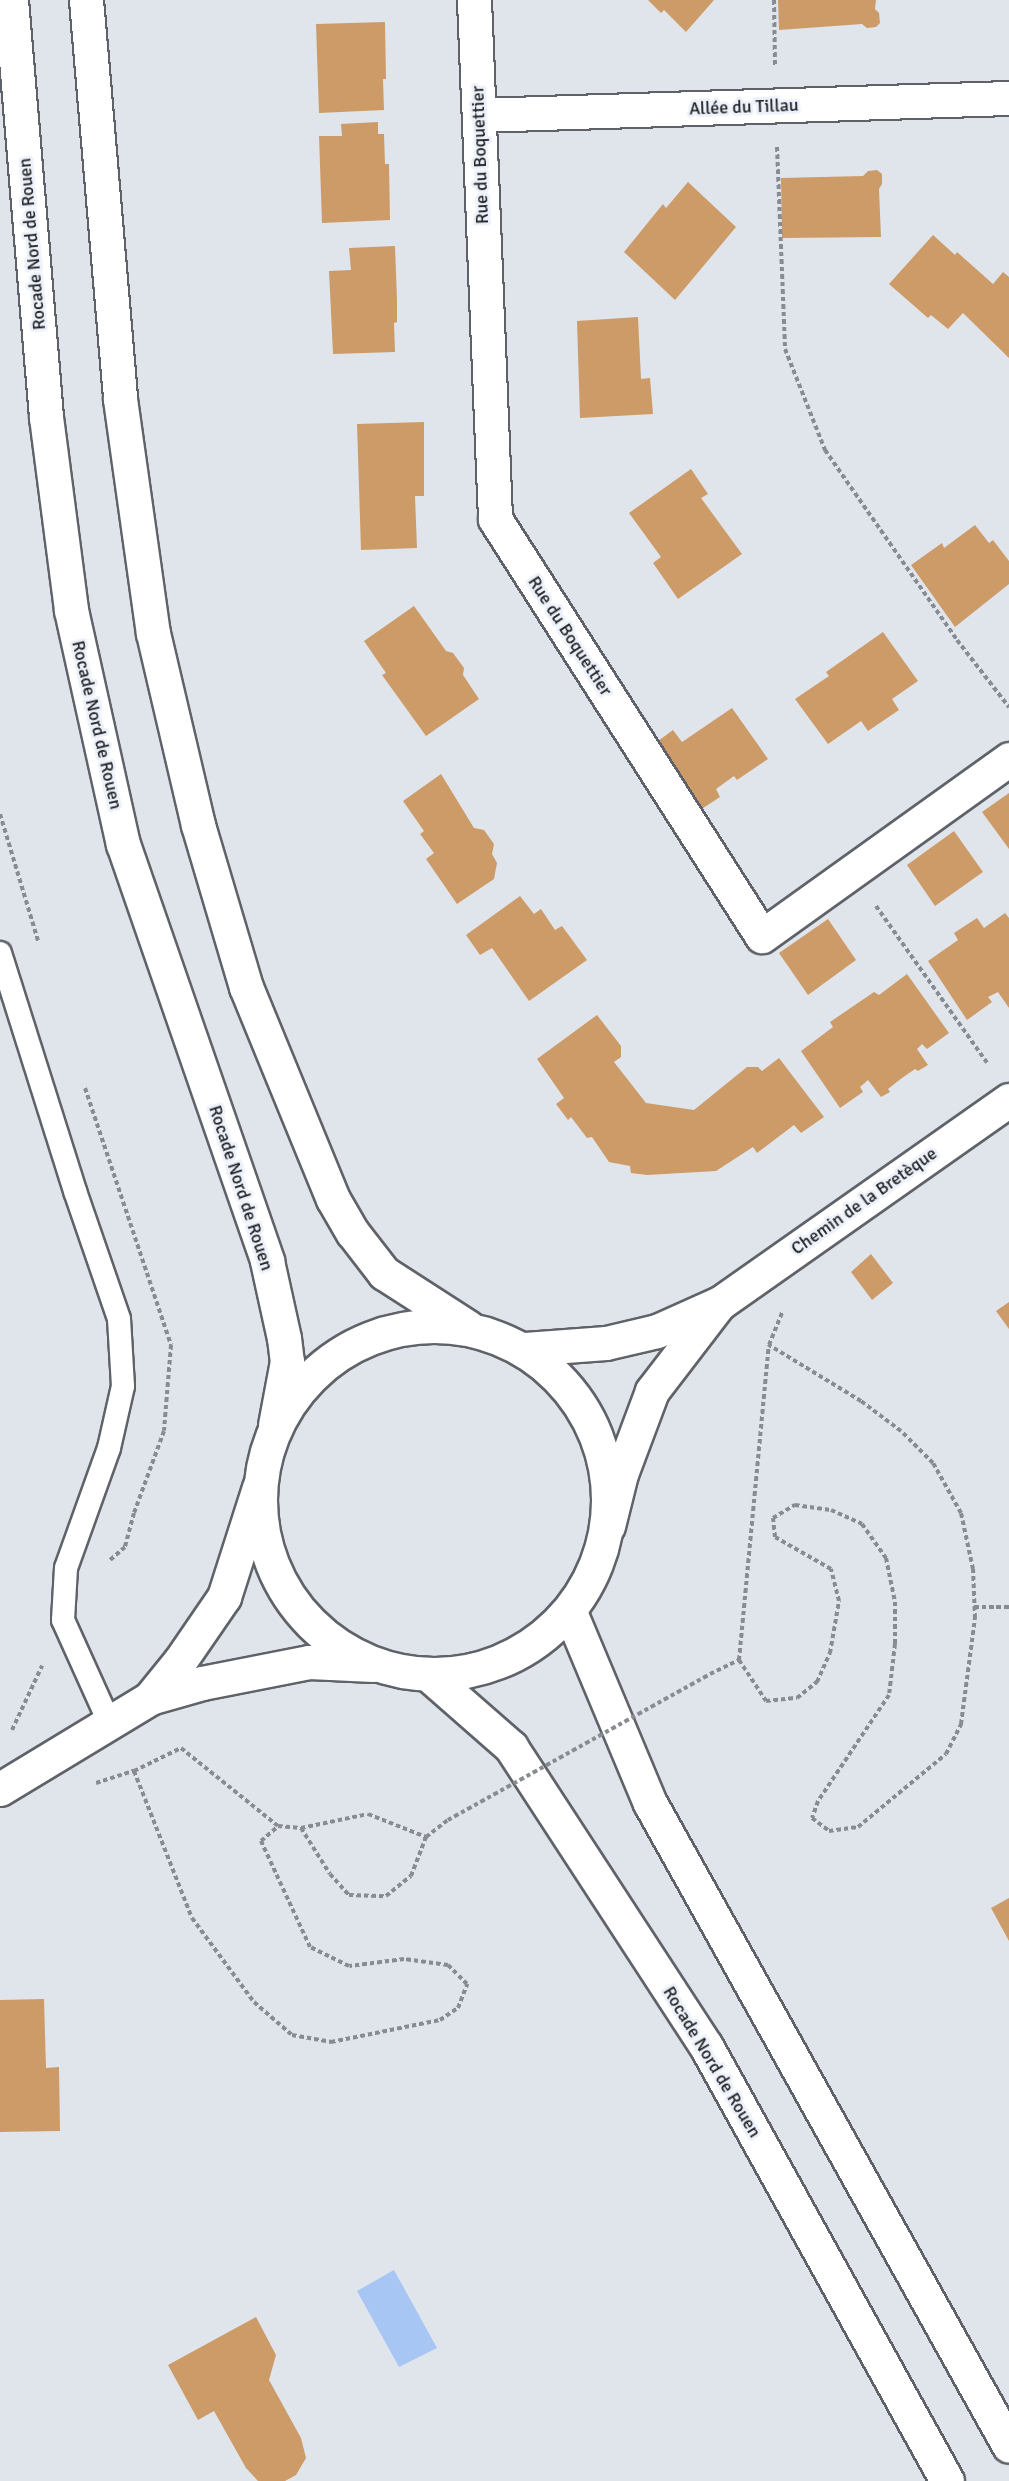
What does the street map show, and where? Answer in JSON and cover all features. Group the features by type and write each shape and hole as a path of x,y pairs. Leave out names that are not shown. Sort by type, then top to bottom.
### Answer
{"main road":[{"name":"Rocade Nord de Rouen","path":"12,0 46,417 71,610 123,844 267,1262 284,1338 287,1361 275,1425 259,1487"},
{"path":"86,0 120,399 153,633 198,825 246,987 333,1199 353,1233 384,1273 468,1327 525,1349 575,1395 605,1457 608,1526"},
{"name":"Rue du Boquettier","path":"474,0 495,519 762,936 1009,759"},
{"name":"Allée du Tillau","path":"478,115 1009,98"},
{"name":"Chemin de la Bretèque","path":"525,1349 616,1341 657,1331 720,1303 1009,1100"},
{"name":"Chemin de la Bretèque","path":"570,1612 595,1572 621,1474 652,1391 720,1303"},
{"path":"275,1425 308,1377 355,1342 410,1325 468,1327"},
{"path":"259,1487 264,1543 286,1595 324,1637 373,1665"},
{"path":"150,1698 180,1661 224,1597 259,1487"},
{"path":"0,1789 150,1698 202,1683 309,1662 373,1665 430,1676 507,1660 570,1612 650,1803 1009,2446"},
{"name":"Rocade Nord de Rouen","path":"430,1676 511,1747 706,2046 947,2481"}],"lane":[{"path":"0,953 75,1191 119,1319 123,1386 109,1448 66,1568 63,1620 110,1724"}],"path":[{"path":"774,0 775,106 785,349 825,450 957,640 1009,707"},
{"path":"851,872 988,1062 979,1068"},
{"path":"769,1345 861,1401 901,1431 933,1462 961,1513 973,1569 975,1618 961,1724 946,1754 858,1827 829,1831 812,1818 818,1801 889,1695 895,1644 895,1602 886,1558 862,1524 831,1510 795,1505 773,1518 775,1537 831,1569 839,1601 830,1653 817,1682 797,1698 766,1701 739,1660 769,1345 785,1305"},
{"path":"974,1607 1009,1607"},
{"path":"9,1738 63,1620"},
{"path":"301,1828 330,1874 349,1895 386,1896 411,1876 426,1837 448,1820 739,1660"},
{"path":"89,1785 134,1771 181,1748 278,1826 301,1828 368,1814 426,1837"},
{"path":"134,1771 192,1918 254,2002 292,2035 331,2042 440,2020 458,2008 467,1983 448,1965 404,1959 349,1966 310,1947 261,1841 278,1826"}],"water":[{"path":"394,2270 437,2348 399,2367 357,2291"}],"building":[{"path":"648,0 714,0 686,32 664,10 661,13"},
{"path":"778,0 876,0 875,9 879,13 880,23 876,27 867,28 862,24 779,30"},
{"path":"385,22 384,110 319,113 316,24"},
{"path":"378,122 378,134 384,134 385,164 389,164 390,220 322,223 319,136 342,136 341,124"},
{"path":"877,170 882,174 882,184 879,189 881,237 782,238 781,178 863,176 868,171"},
{"path":"688,182 736,227 675,300 624,252 663,204 666,208"},
{"path":"933,235 955,255 957,252 993,284 1003,272 1009,277 1009,358 963,313 948,329 931,315 928,318 889,284"},
{"path":"395,246 397,322 394,323 395,352 333,354 329,271 351,270 349,248"},
{"path":"638,317 641,379 650,378 653,414 580,418 577,321"},
{"path":"424,422 424,496 415,496 417,548 361,550 357,424"},
{"path":"691,469 708,494 701,498 742,554 678,599 653,563 661,557 629,513"},
{"path":"975,525 989,543 993,540 1009,561 1009,584 955,627 911,565 942,543 944,548"},
{"path":"414,606 446,651 453,653 464,668 463,675 479,699 426,736 382,675 386,673 364,641"},
{"path":"883,632 918,681 892,699 899,710 868,731 861,721 828,744 795,699 829,676 826,672"},
{"path":"732,708 768,759 737,780 734,776 716,789 720,797 700,810 654,744 673,730 682,742"},
{"path":"441,774 474,828 484,830 494,844 492,854 497,863 494,879 457,904 426,859 434,853 420,834 424,831 403,801"},
{"path":"1009,793 1009,849 982,812"},
{"path":"954,831 983,872 935,906 907,865"},
{"path":"520,896 534,914 541,909 555,930 562,926 587,960 529,1001 492,948 480,955 466,935"},
{"path":"1005,913 1009,918 1009,1008 998,992 988,997 992,1002 967,1020 928,961 958,940 954,933 977,918 984,928"},
{"path":"828,919 856,960 808,995 779,953"},
{"path":"907,974 949,1033 927,1049 922,1044 917,1049 928,1065 918,1071 915,1069 902,1078 888,1089 890,1092 881,1097 868,1080 860,1087 863,1092 840,1108 801,1051 833,1027 830,1022 874,992 879,995"},
{"path":"597,1015 621,1046 621,1057 614,1062 646,1103 694,1110 747,1067 758,1067 762,1071 779,1058 824,1117 801,1133 794,1125 757,1153 753,1147 716,1171 647,1175 631,1173 630,1166 609,1162 592,1137 587,1138 571,1117 568,1120 556,1104 564,1098 537,1059"},
{"path":"871,1254 893,1283 872,1300 851,1272"},
{"path":"1009,1302 1009,1329 996,1311"},
{"path":"1009,1898 1009,1941 991,1908"},
{"path":"44,1999 46,2068 59,2067 60,2131 0,2132 0,2000"},
{"path":"256,2317 276,2355 269,2380 301,2438 306,2458 296,2475 285,2481 258,2481 246,2468 214,2411 198,2420 168,2365"}]}
